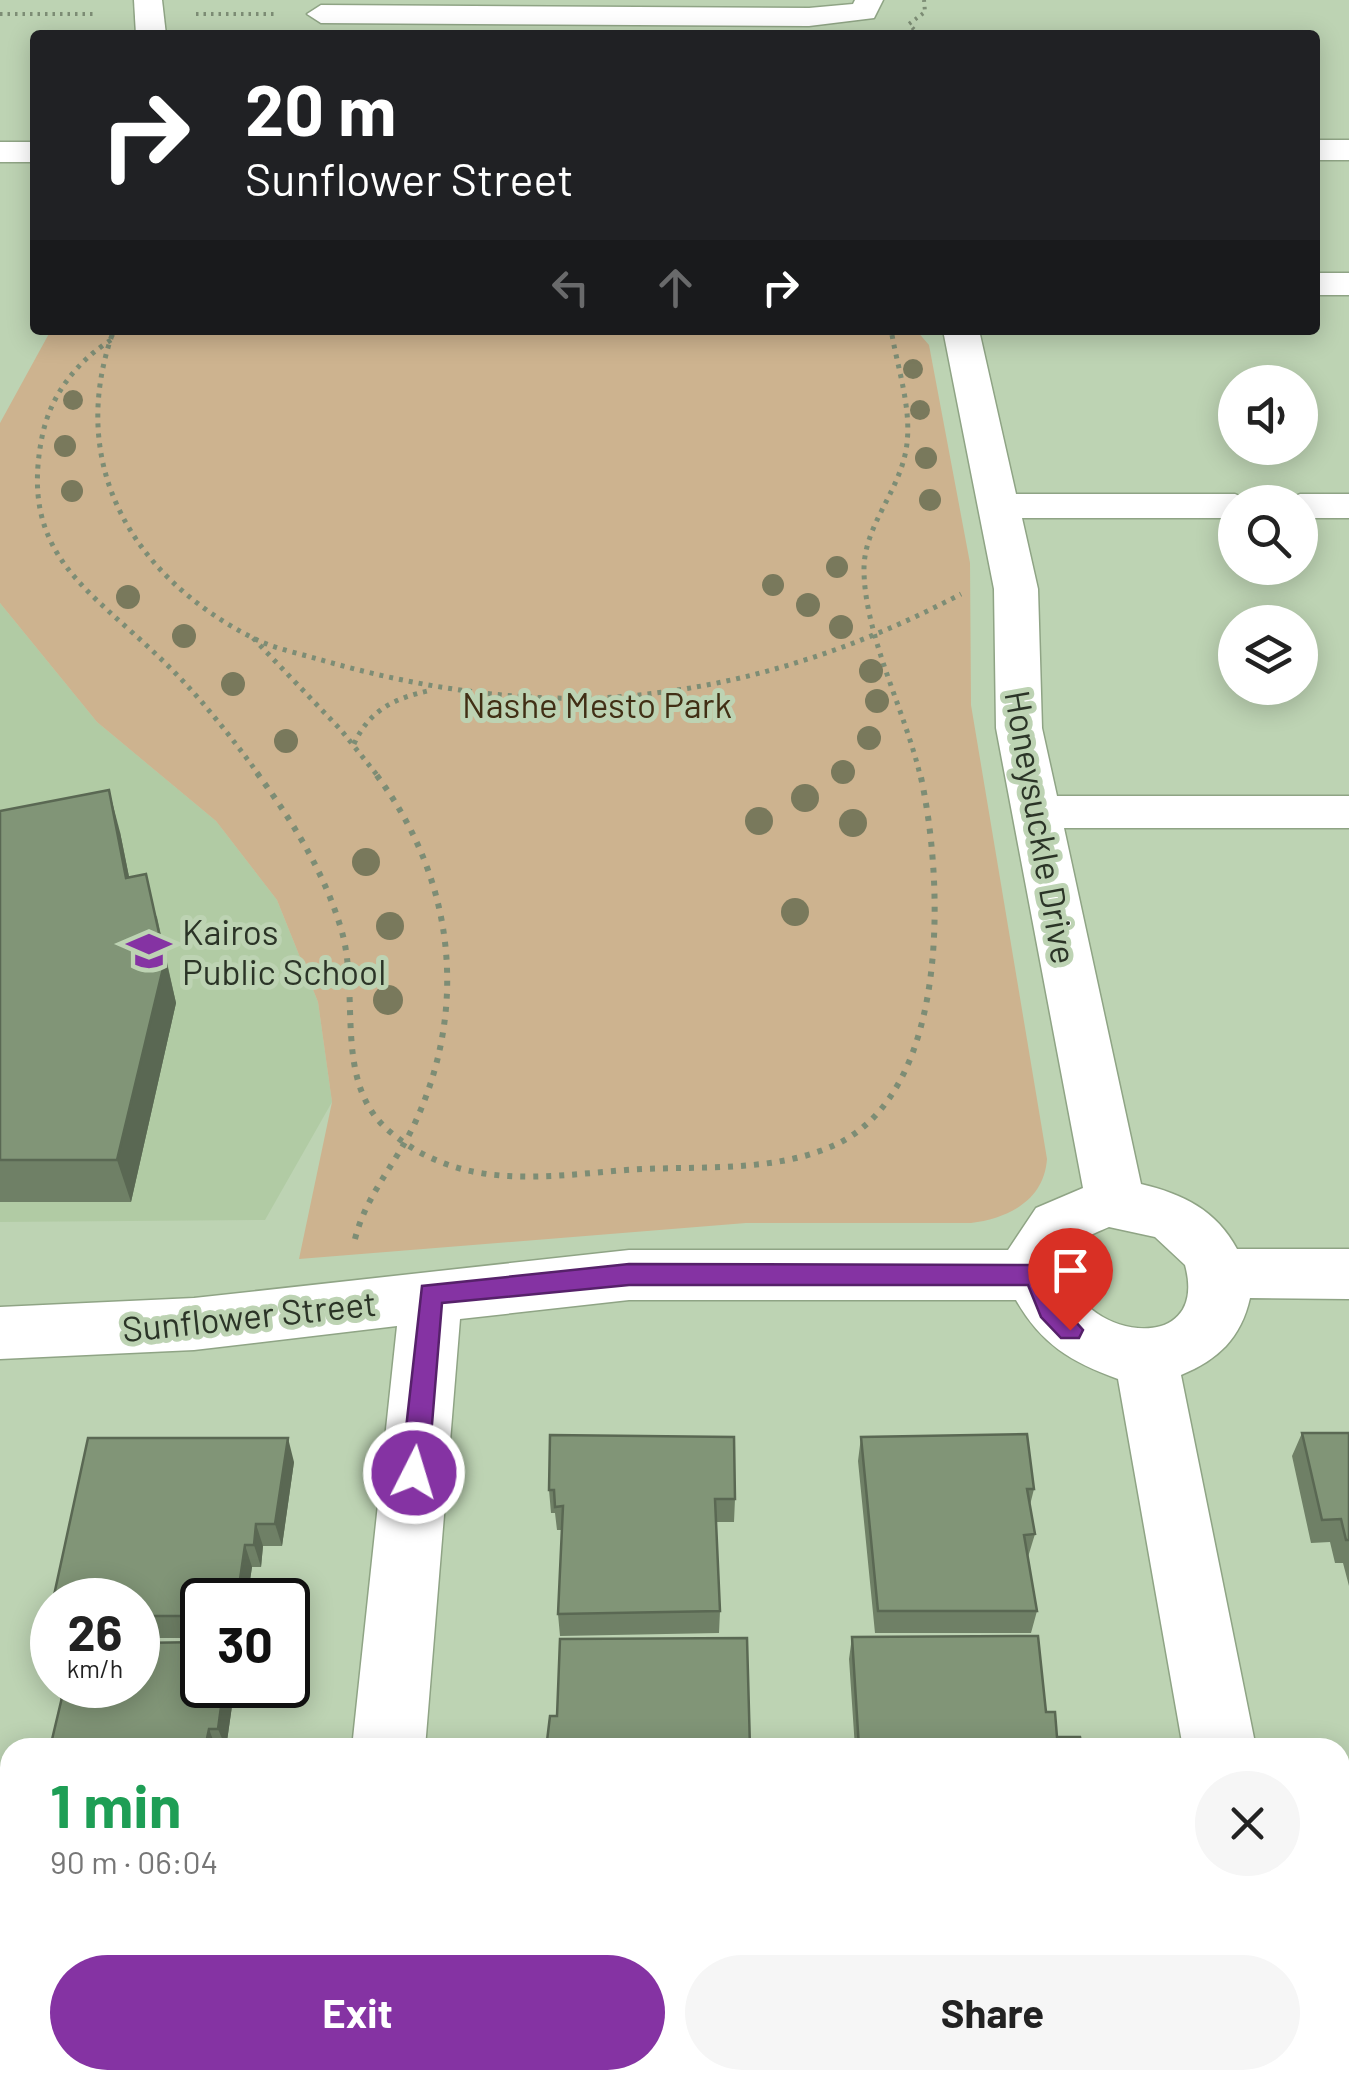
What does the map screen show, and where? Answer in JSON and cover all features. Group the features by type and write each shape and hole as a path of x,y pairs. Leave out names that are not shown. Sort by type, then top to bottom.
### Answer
{"street":[{"path":"148,0 151,30"},
{"path":"321,14 809,17 866,6"},
{"path":"1320,129 1349,129"},
{"path":"0,130 30,130"},
{"path":"1320,150 1349,150"},
{"path":"0,152 30,152"},
{"path":"1320,284 1349,284"},
{"name":"Honeysuckle Drive","path":"962,335 1016,588 1014,651 1020,728 1116,1205"},
{"path":"998,506 1218,506"},
{"path":"1318,506 1349,506"},
{"path":"1035,812 1349,812"},
{"path":"1116,1205 1161,1213 1186,1227 1208,1248 1220,1273 1223,1299 1213,1322 1193,1342 1164,1353 1144,1354 1099,1346 1070,1330 1050,1310 1037,1275 1042,1241 1056,1223 1078,1210 1116,1205"},
{"path":"1220,1273 1349,1274"},
{"name":"Sunflower Street","path":"0,1332 194,1324 629,1274 1037,1275"},
{"path":"389,1738 430,1294"},
{"path":"1144,1354 1218,1738"}],"path":[{"path":"914,30 909,24 925,12 924,0"},
{"path":"0,14 96,14"},
{"path":"195,14 321,14"},
{"path":"112,335 95,389 97,442 108,485 152,562 252,638 354,745 394,805 429,871 451,957 447,1026 436,1071 405,1142 364,1200 354,1239"},
{"path":"110,340 92,350 65,382 41,438 34,478 51,546 84,592 185,683 280,804 305,845 321,876 346,951 356,1086 364,1106 422,1155 494,1180 752,1164 836,1144 888,1105 902,1087 931,975 936,884 914,745 876,638 864,564 875,521 897,479 907,446 892,335"},
{"path":"252,638 438,689 570,697 656,693 729,682 842,652 965,592"},
{"path":"354,745 374,711 391,699 438,689"}],"shaded area":[{"name":"Kairos Public School","path":"0,603 97,722 216,821 277,900 318,1002 332,1102 265,1220 0,1222"}],"green space":[{"name":"Nashe Mesto Park","path":"48,335 920,335 929,345 970,563 971,705 1047,1159 1039,1186 1011,1212 971,1223 746,1223 299,1259 332,1102 318,1002 277,900 216,821 97,722 0,603 0,423"}],"building":[{"name":"Kairos Public School","path":"109,790 126,878 146,874 159,933 138,938 144,964 165,960 117,1160 0,1160 0,811"},
{"path":"1302,1433 1349,1433 1349,1540 1341,1519 1322,1520"},
{"path":"1027,1434 1034,1489 1027,1489 1035,1534 1024,1535 1037,1611 878,1611 861,1437"},
{"path":"550,1435 734,1437 735,1499 715,1499 720,1611 558,1614 563,1506 555,1507 554,1490 549,1490"},
{"path":"88,1438 288,1438 275,1524 256,1524 254,1545 245,1545 240,1578 180,1578 180,1616 160,1616 160,1578 58,1578"},
{"path":"1038,1636 1046,1712 1055,1712 1057,1737 1080,1738 858,1738 852,1637"},
{"path":"747,1638 750,1738 547,1738 550,1716 557,1716 560,1639"},
{"path":"180,1642 180,1708 221,1708 218,1729 209,1729 207,1738 52,1738 59,1708 160,1708 160,1643"}],"place":[{"name":"Kairos Public School","path":"149,951"}],"route":[{"path":"414,1473 430,1294 629,1274 1037,1275 1050,1310 1070,1330"}]}
